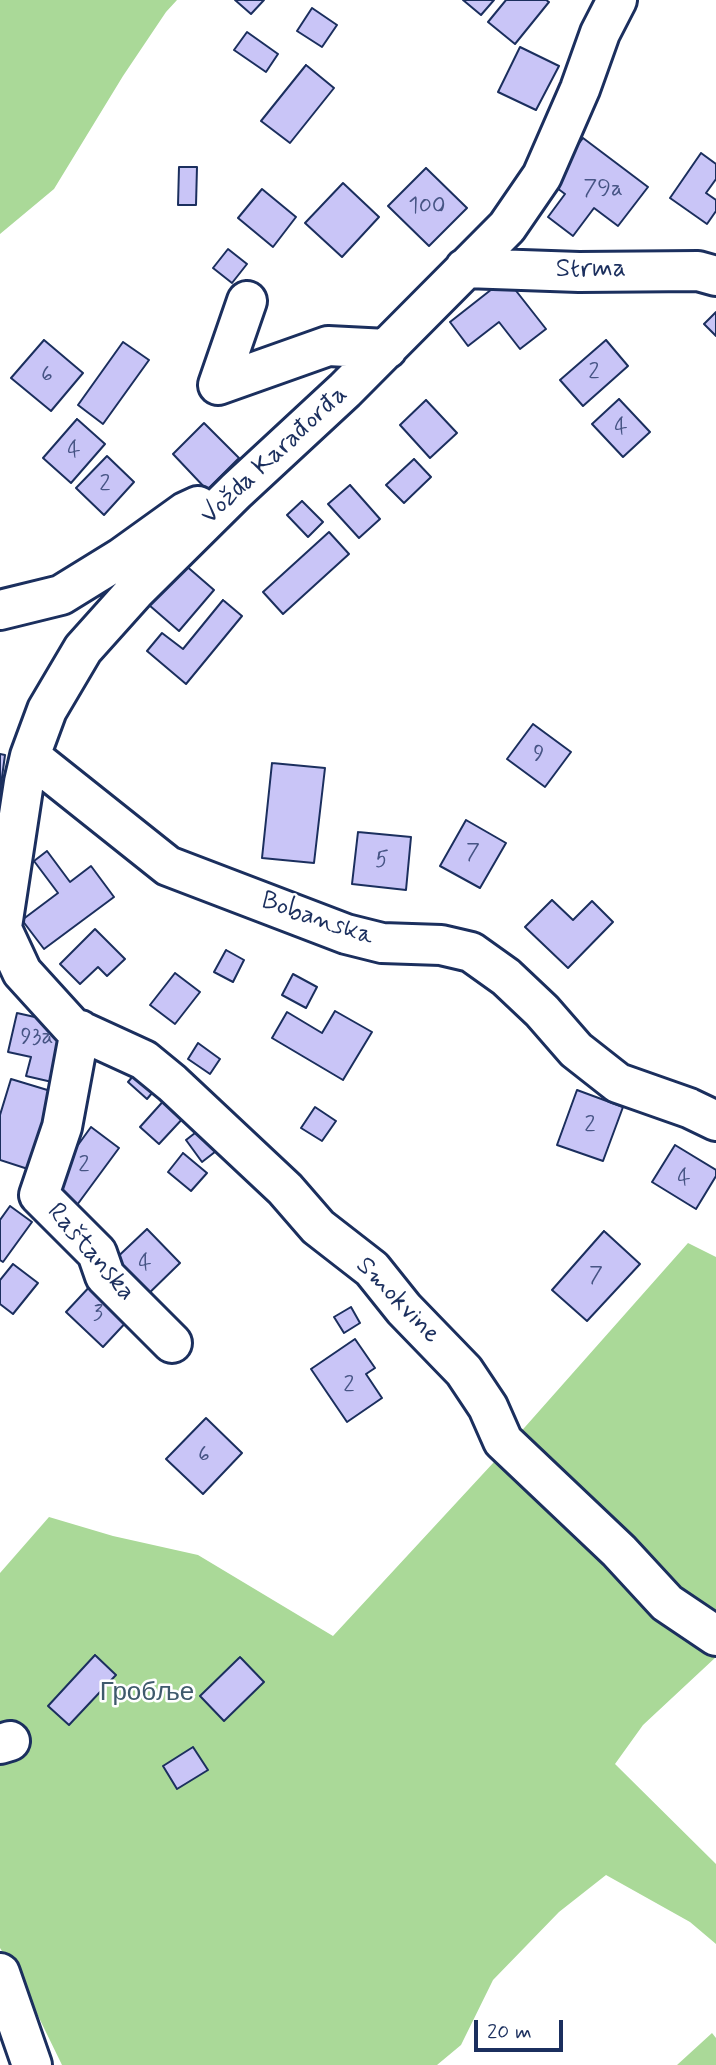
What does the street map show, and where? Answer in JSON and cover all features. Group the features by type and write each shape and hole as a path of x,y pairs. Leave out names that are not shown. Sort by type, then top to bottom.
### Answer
{"street":[{"name":"Vožda Karađorđa","path":"1,935 30,756 47,710 83,649 135,591 236,491 387,349 507,227 542,176 580,89 600,33 617,0"},
{"name":"Strma","path":"465,268 579,272 698,271 716,276"},
{"path":"247,301 218,385 328,346 387,349"},
{"path":"0,610 61,595 121,558 185,512 236,491"},
{"name":"Bobanska","path":"30,756 169,866 346,934 382,943 440,945 471,952 506,977 542,1011 576,1050 618,1083 689,1108 716,1121"},
{"name":"Smokvine","path":"1,935 22,972 72,1027 144,1060 285,1189 318,1227 372,1269 404,1309 464,1371 488,1407 503,1441 619,1551 667,1603 716,1636"},
{"name":"Raštanska","path":"80,1030 62,1127 39,1195 97,1253 105,1276 172,1343"},
{"path":"0,1973 32,2065"}],"green space":[{"path":"0,0 177,0 123,76 54,189 0,234"},
{"name":"Гробље","path":"688,1243 716,1257 716,1657 643,1725 615,1764 716,1864 716,1944 690,1922 606,1875 559,1912 493,1980 461,2045 437,2065 62,2065 22,1983 0,1948 0,1573 49,1517 113,1536 198,1555 333,1636 494,1462"},
{"path":"712,2033 716,2038 716,2065 677,2065"}],"building":[{"path":"235,0 264,0 251,14"},
{"path":"463,0 494,0 481,15"},
{"path":"506,0 549,2 515,44 488,22"},
{"path":"312,8 337,25 322,47 297,31"},
{"path":"247,32 278,54 266,72 234,50"},
{"path":"520,47 559,66 536,110 498,92"},
{"path":"306,65 334,88 290,143 261,121"},
{"path":"583,138 648,187 618,226 594,208 573,236 548,217 565,194 549,182"},
{"path":"701,153 716,164 716,179 706,193 716,200 716,211 707,224 670,198"},
{"path":"179,167 197,167 196,205 178,205"},
{"path":"426,168 467,208 429,246 388,206"},
{"path":"343,183 379,217 342,257 305,223"},
{"path":"262,189 296,217 273,247 238,218"},
{"path":"228,249 247,264 232,283 213,268"},
{"path":"506,278 546,329 520,349 499,322 468,346 450,322"},
{"path":"716,312 716,336 704,324"},
{"path":"44,340 83,373 51,411 11,378"},
{"path":"606,340 628,366 583,406 560,380"},
{"path":"123,342 149,360 103,424 78,405"},
{"path":"619,399 650,432 623,457 592,424"},
{"path":"426,400 457,433 430,458 400,425"},
{"path":"77,419 105,444 71,483 43,458"},
{"path":"204,423 239,458 207,490 173,454"},
{"path":"107,456 134,482 104,515 76,488"},
{"path":"414,459 431,477 404,503 386,485"},
{"path":"350,485 380,519 359,538 328,504"},
{"path":"302,501 323,522 308,537 287,515"},
{"path":"329,532 349,554 283,614 263,592"},
{"path":"184,564 214,590 179,631 149,605"},
{"path":"223,600 242,616 186,684 147,651 162,633 183,649"},
{"path":"533,724 571,752 545,787 507,759"},
{"path":"0,754 5,755 0,792"},
{"path":"272,763 325,768 314,863 262,858"},
{"path":"466,820 506,843 480,888 440,866"},
{"path":"358,832 411,837 406,890 352,884"},
{"path":"47,851 70,882 91,866 114,897 44,949 22,920 58,893 34,861"},
{"path":"552,900 573,920 592,901 613,922 568,968 525,927"},
{"path":"95,929 125,959 107,976 98,967 80,984 60,964"},
{"path":"226,950 244,960 233,982 214,972"},
{"path":"175,973 200,992 175,1024 150,1005"},
{"path":"293,974 317,987 306,1008 282,995"},
{"path":"335,1011 372,1032 343,1080 272,1038 287,1012 322,1033"},
{"path":"17,1013 66,1024 52,1082 26,1076 31,1057 8,1052"},
{"path":"198,1043 220,1059 210,1074 188,1059"},
{"path":"139,1069 158,1086 147,1099 128,1082"},
{"path":"11,1079 54,1092 31,1170 0,1160 0,1115"},
{"path":"577,1090 623,1107 603,1161 557,1145"},
{"path":"167,1097 186,1115 159,1144 140,1127"},
{"path":"315,1107 336,1121 322,1141 301,1128"},
{"path":"204,1126 220,1148 202,1162 186,1140"},
{"path":"91,1127 119,1148 77,1205 49,1185"},
{"path":"675,1145 716,1170 716,1176 696,1209 652,1182"},
{"path":"183,1153 207,1173 191,1191 168,1172"},
{"path":"10,1206 32,1222 3,1262 0,1260 0,1220"},
{"path":"147,1229 180,1263 142,1300 109,1265"},
{"path":"604,1231 640,1264 587,1321 552,1290"},
{"path":"13,1264 38,1283 13,1314 0,1304 0,1280"},
{"path":"93,1283 130,1318 103,1347 66,1312"},
{"path":"351,1307 360,1323 344,1333 334,1317"},
{"path":"355,1339 375,1368 366,1374 382,1398 347,1422 311,1369"},
{"path":"206,1418 242,1453 203,1494 166,1459"},
{"path":"95,1655 116,1675 69,1725 48,1706"},
{"path":"240,1657 264,1682 224,1721 200,1696"},
{"path":"193,1747 208,1770 177,1789 163,1766"}]}
